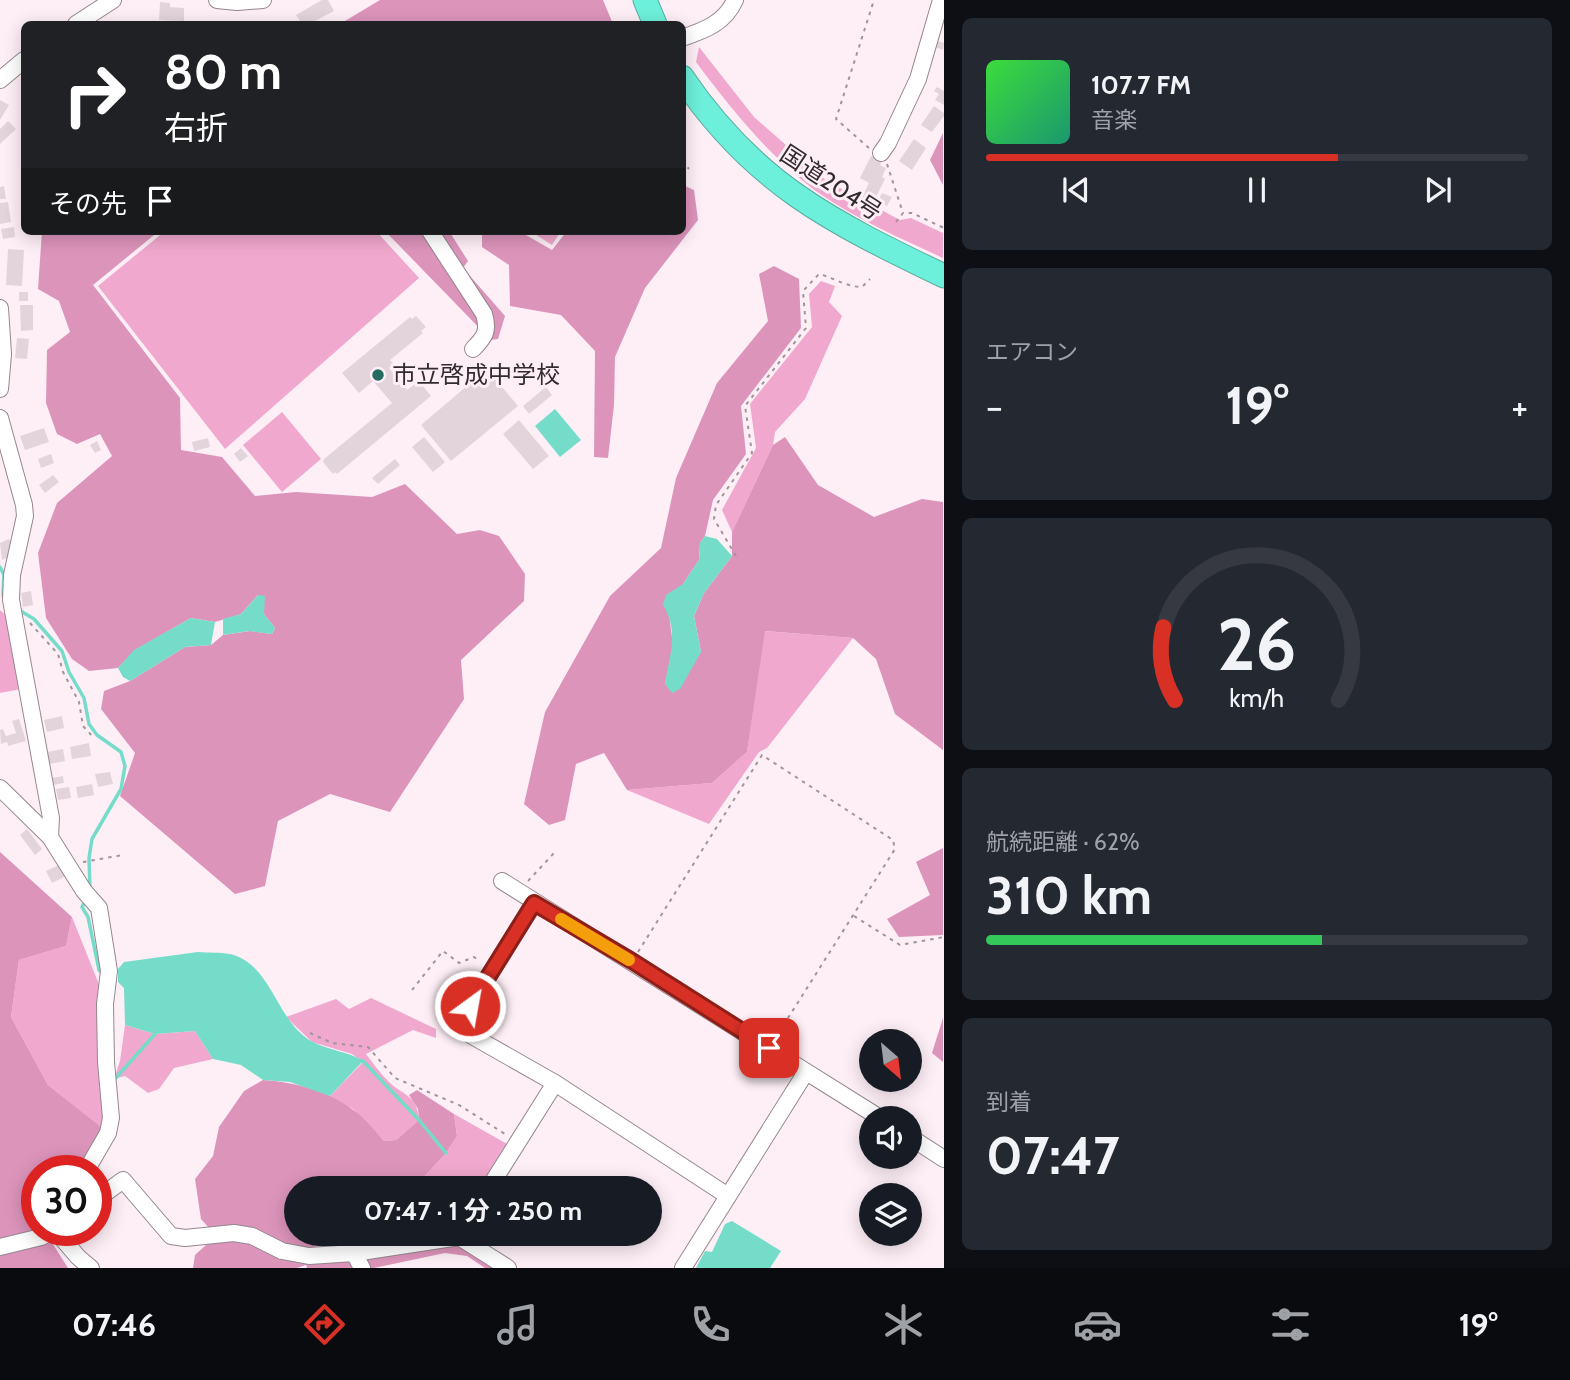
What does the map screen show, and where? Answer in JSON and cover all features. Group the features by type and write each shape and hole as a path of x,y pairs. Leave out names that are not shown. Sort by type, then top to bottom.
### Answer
{"highway":[{"path":"645,0 654,21"},
{"name":"国道204号","path":"686,83 731,142 779,185 852,231 943,276"}],"street":[{"path":"81,21 113,0"},
{"path":"217,0 263,0"},
{"path":"686,37 721,20 728,14 734,0"},
{"path":"881,153 918,79 941,0"},
{"path":"0,80 21,62"},
{"path":"433,235 484,314 488,327 485,337 472,349"},
{"path":"0,308 4,354 0,389"},
{"path":"0,418 24,505 25,516 12,575 12,606 51,818 50,837"},
{"path":"0,788 50,837 99,908 108,975 105,1004 106,1062 111,1118 108,1133 95,1155"},
{"path":"502,881 861,1106"},
{"path":"527,898 493,970 459,1024 467,1033 555,1083 728,1196"},
{"path":"683,1268 806,1072"},
{"path":"497,1176 555,1083"},
{"path":"922,1146 943,1159"},
{"path":"112,1188 123,1180 171,1236 185,1238 234,1233 252,1236 282,1251 309,1256 398,1246"},
{"path":"0,1247 21,1242"},
{"path":"69,1246 91,1268"},
{"path":"475,1246 508,1268"},
{"path":"354,1253 362,1268"}],"path":[{"path":"874,0 836,118 866,146 881,153 887,163 903,213"},
{"path":"686,166 689,169"},
{"path":"896,222 903,213"},
{"path":"903,213 912,213 943,228"},
{"path":"736,556 714,519 716,505 752,453 745,406 806,328 803,291 811,282 820,274 838,279 850,287 862,287 870,279"},
{"path":"12,606 58,654 63,673 79,702 83,726 94,738"},
{"path":"632,961 762,755 893,840 895,849 769,1048"},
{"path":"527,898 526,883 555,852"},
{"path":"85,861 123,855"},
{"path":"853,915 900,945 943,937"},
{"path":"412,990 443,951 459,962 474,957 493,970"},
{"path":"310,1033 332,1043 368,1047 396,1078 459,1105 518,1143"}],"shaded area":[{"path":"380,0 603,0 612,21 345,21"},
{"path":"699,47 754,117 827,181 900,220 911,218 943,233 943,258 849,212 802,180 753,132 696,62"},
{"path":"943,133 943,185 930,160"},
{"path":"686,186 694,190 698,220 645,288 615,357 614,405 608,458 594,457 595,351 561,315 510,306 509,265 482,247 482,235 526,235 552,250 564,235 686,235"},
{"path":"42,235 154,235 93,285 180,398 181,450 222,457 255,496 296,492 372,497 405,484 457,534 480,530 499,536 525,574 524,601 461,660 464,699 390,812 330,794 278,821 265,886 235,894 120,796 135,753 101,709 104,691 130,681 185,647 211,645 223,635 250,631 272,634 275,628 264,614 258,595 241,614 215,622 191,618 135,650 118,668 89,671 72,659 46,618 38,553 57,503 112,456 100,434 77,444 57,434 46,403 47,350 70,332 59,301 38,289"},
{"path":"160,235 380,235 419,278 225,449 98,286"},
{"path":"389,235 452,235 468,261 463,268 505,316 498,339 491,340"},
{"path":"536,235 558,235 552,245"},
{"path":"774,266 799,279 801,328 741,406 746,454 713,500 705,536 700,543 699,560 683,584 669,614 673,645 665,684 701,652 694,616 704,593 732,556 732,532 773,445 785,437 818,485 874,517 922,499 943,502 943,750 895,714 876,659 853,638 765,631 747,752 712,783 627,790 604,753 576,764 565,820 549,825 524,804 545,712 610,596 661,548 676,478 717,383 768,321 759,274"},
{"path":"821,281 835,286 829,302 842,316 805,399 775,432 773,445 732,532 722,510 756,448 750,404 812,327 809,294"},
{"path":"555,409 581,440 560,457 535,426"},
{"path":"282,412 321,459 282,492 243,445"},
{"path":"705,536 717,539 732,556 704,593 694,616 701,652 680,689 672,693 665,684 672,633 663,605 666,595 683,584 699,560 700,543"},
{"path":"258,595 265,596 264,614 275,628 272,634 249,631 223,635 223,619 241,614"},
{"path":"0,610 6,615 21,689 0,693"},
{"path":"191,618 215,622 211,645 185,647 130,681 123,677 118,668 134,650"},
{"path":"764,631 853,638 767,748 759,752 709,824 627,790 712,783 747,752"},
{"path":"943,848 943,935 899,937 887,919 930,895 916,862"},
{"path":"0,852 72,917 66,946 19,960 11,1017 48,1085 104,1129 87,1155 21,1155 21,1246 54,1246 68,1268 0,1268"},
{"path":"72,917 100,987 104,1129 48,1085 11,1017 19,960 66,946"},
{"path":"198,952 230,954 244,960 256,969 290,1022 301,1033 319,1045 363,1061 330,1096 290,1082 263,1080 241,1065 213,1059 195,1031 155,1034 125,1025 124,988 118,982 118,969 124,962"},
{"path":"371,998 436,1029 436,1038 413,1030 366,1054 388,1081 412,1100 418,1111 419,1120 396,1140 384,1141 353,1109 330,1096 363,1062 352,1054 312,1042 286,1017 336,999 349,1009"},
{"path":"943,1018 943,1062 932,1053"},
{"path":"125,1025 155,1034 195,1031 213,1059 174,1068 159,1089 148,1093 125,1076 114,1079 120,1061"},
{"path":"263,1080 298,1085 321,1092 356,1112 384,1141 396,1140 419,1120 418,1109 409,1095 417,1090 454,1114 457,1136 446,1153 425,1176 284,1176 284,1246 317,1246 310,1248 306,1264 348,1261 422,1246 465,1246 499,1268 485,1268 467,1256 445,1253 374,1268 307,1268 306,1265 297,1268 193,1268 195,1255 216,1236 201,1219 195,1179 213,1156 219,1127 244,1091"},
{"path":"454,1114 509,1145 490,1176 425,1176 446,1153 457,1136"},
{"path":"732,1221 781,1251 770,1268 696,1268 705,1251 712,1252 725,1224"}],"building":[{"path":"322,0 328,0 334,11 315,21 300,21 296,15"},
{"path":"160,2 170,3 170,7 184,8 184,21 159,20"},
{"path":"938,41 944,43 943,50 935,47"},
{"path":"937,87 944,91 944,105 935,100 939,94 934,91"},
{"path":"0,100 9,105 0,120"},
{"path":"934,106 944,113 944,116 932,132 921,125"},
{"path":"8,121 16,129 0,144 0,129"},
{"path":"914,139 926,148 912,170 899,161"},
{"path":"871,156 882,161 880,165 886,168 882,177 885,179 873,203 862,197 869,183 860,178"},
{"path":"4,186 6,199 0,199 0,187"},
{"path":"882,193 892,197 887,206 878,201"},
{"path":"8,202 11,222 0,224 0,203"},
{"path":"14,227 15,237 3,239 1,229"},
{"path":"8,249 24,250 22,286 6,285"},
{"path":"19,292 28,292 28,301 19,301"},
{"path":"20,305 33,305 33,330 21,331"},
{"path":"416,316 426,327 421,331 423,333 390,360 394,364 389,368 407,390 419,381 431,396 337,474 333,474 323,462 324,459 392,403 373,381 359,393 342,373 410,317 412,319"},
{"path":"17,338 29,339 27,359 15,358"},
{"path":"487,369 518,406 451,461 421,425"},
{"path":"546,387 552,395 529,414 523,406"},
{"path":"519,420 549,456 533,469 503,434"},
{"path":"44,428 49,442 25,450 20,436"},
{"path":"424,437 445,462 433,472 412,447"},
{"path":"208,438 210,447 194,451 192,442"},
{"path":"97,441 101,450 95,453 90,445"},
{"path":"241,448 248,456 240,462 234,454"},
{"path":"51,454 54,463 41,468 38,459"},
{"path":"395,459 400,465 378,484 372,478"},
{"path":"53,475 59,482 45,493 39,485"},
{"path":"9,539 13,547 9,548 12,556 2,560 0,543"},
{"path":"31,591 33,605 23,607 21,593"},
{"path":"62,716 64,728 47,732 44,720"},
{"path":"19,719 26,741 8,746 7,742 1,744 0,730 3,729 6,736 16,733 12,721"},
{"path":"89,743 91,756 72,759 70,747"},
{"path":"63,749 65,761 49,764 47,752"},
{"path":"110,772 113,784 98,787 95,774"},
{"path":"63,776 64,783 53,785 52,778"},
{"path":"92,784 94,795 78,798 76,787"},
{"path":"69,787 71,798 58,800 56,789"},
{"path":"27,829 42,849 35,855 20,835"},
{"path":"61,864 66,876 52,883 46,871"}],"waterway":[{"path":"0,567 4,575 3,596"},
{"path":"19,610 34,619 62,651 69,672 84,698 89,724 97,735 121,752 125,766 121,789 92,839 89,858 90,889"},
{"path":"86,899 82,907 88,917 99,970 103,974"},
{"path":"114,1080 155,1034 154,1031"},
{"path":"360,1061 363,1061 419,1120 446,1153"}],"slow traffic":[{"path":"561,919 629,960"}],"place":[{"name":"市立啓成中学校","path":"378,375"}],"route":[{"path":"470,1006 534,903 632,961 769,1048"}]}
